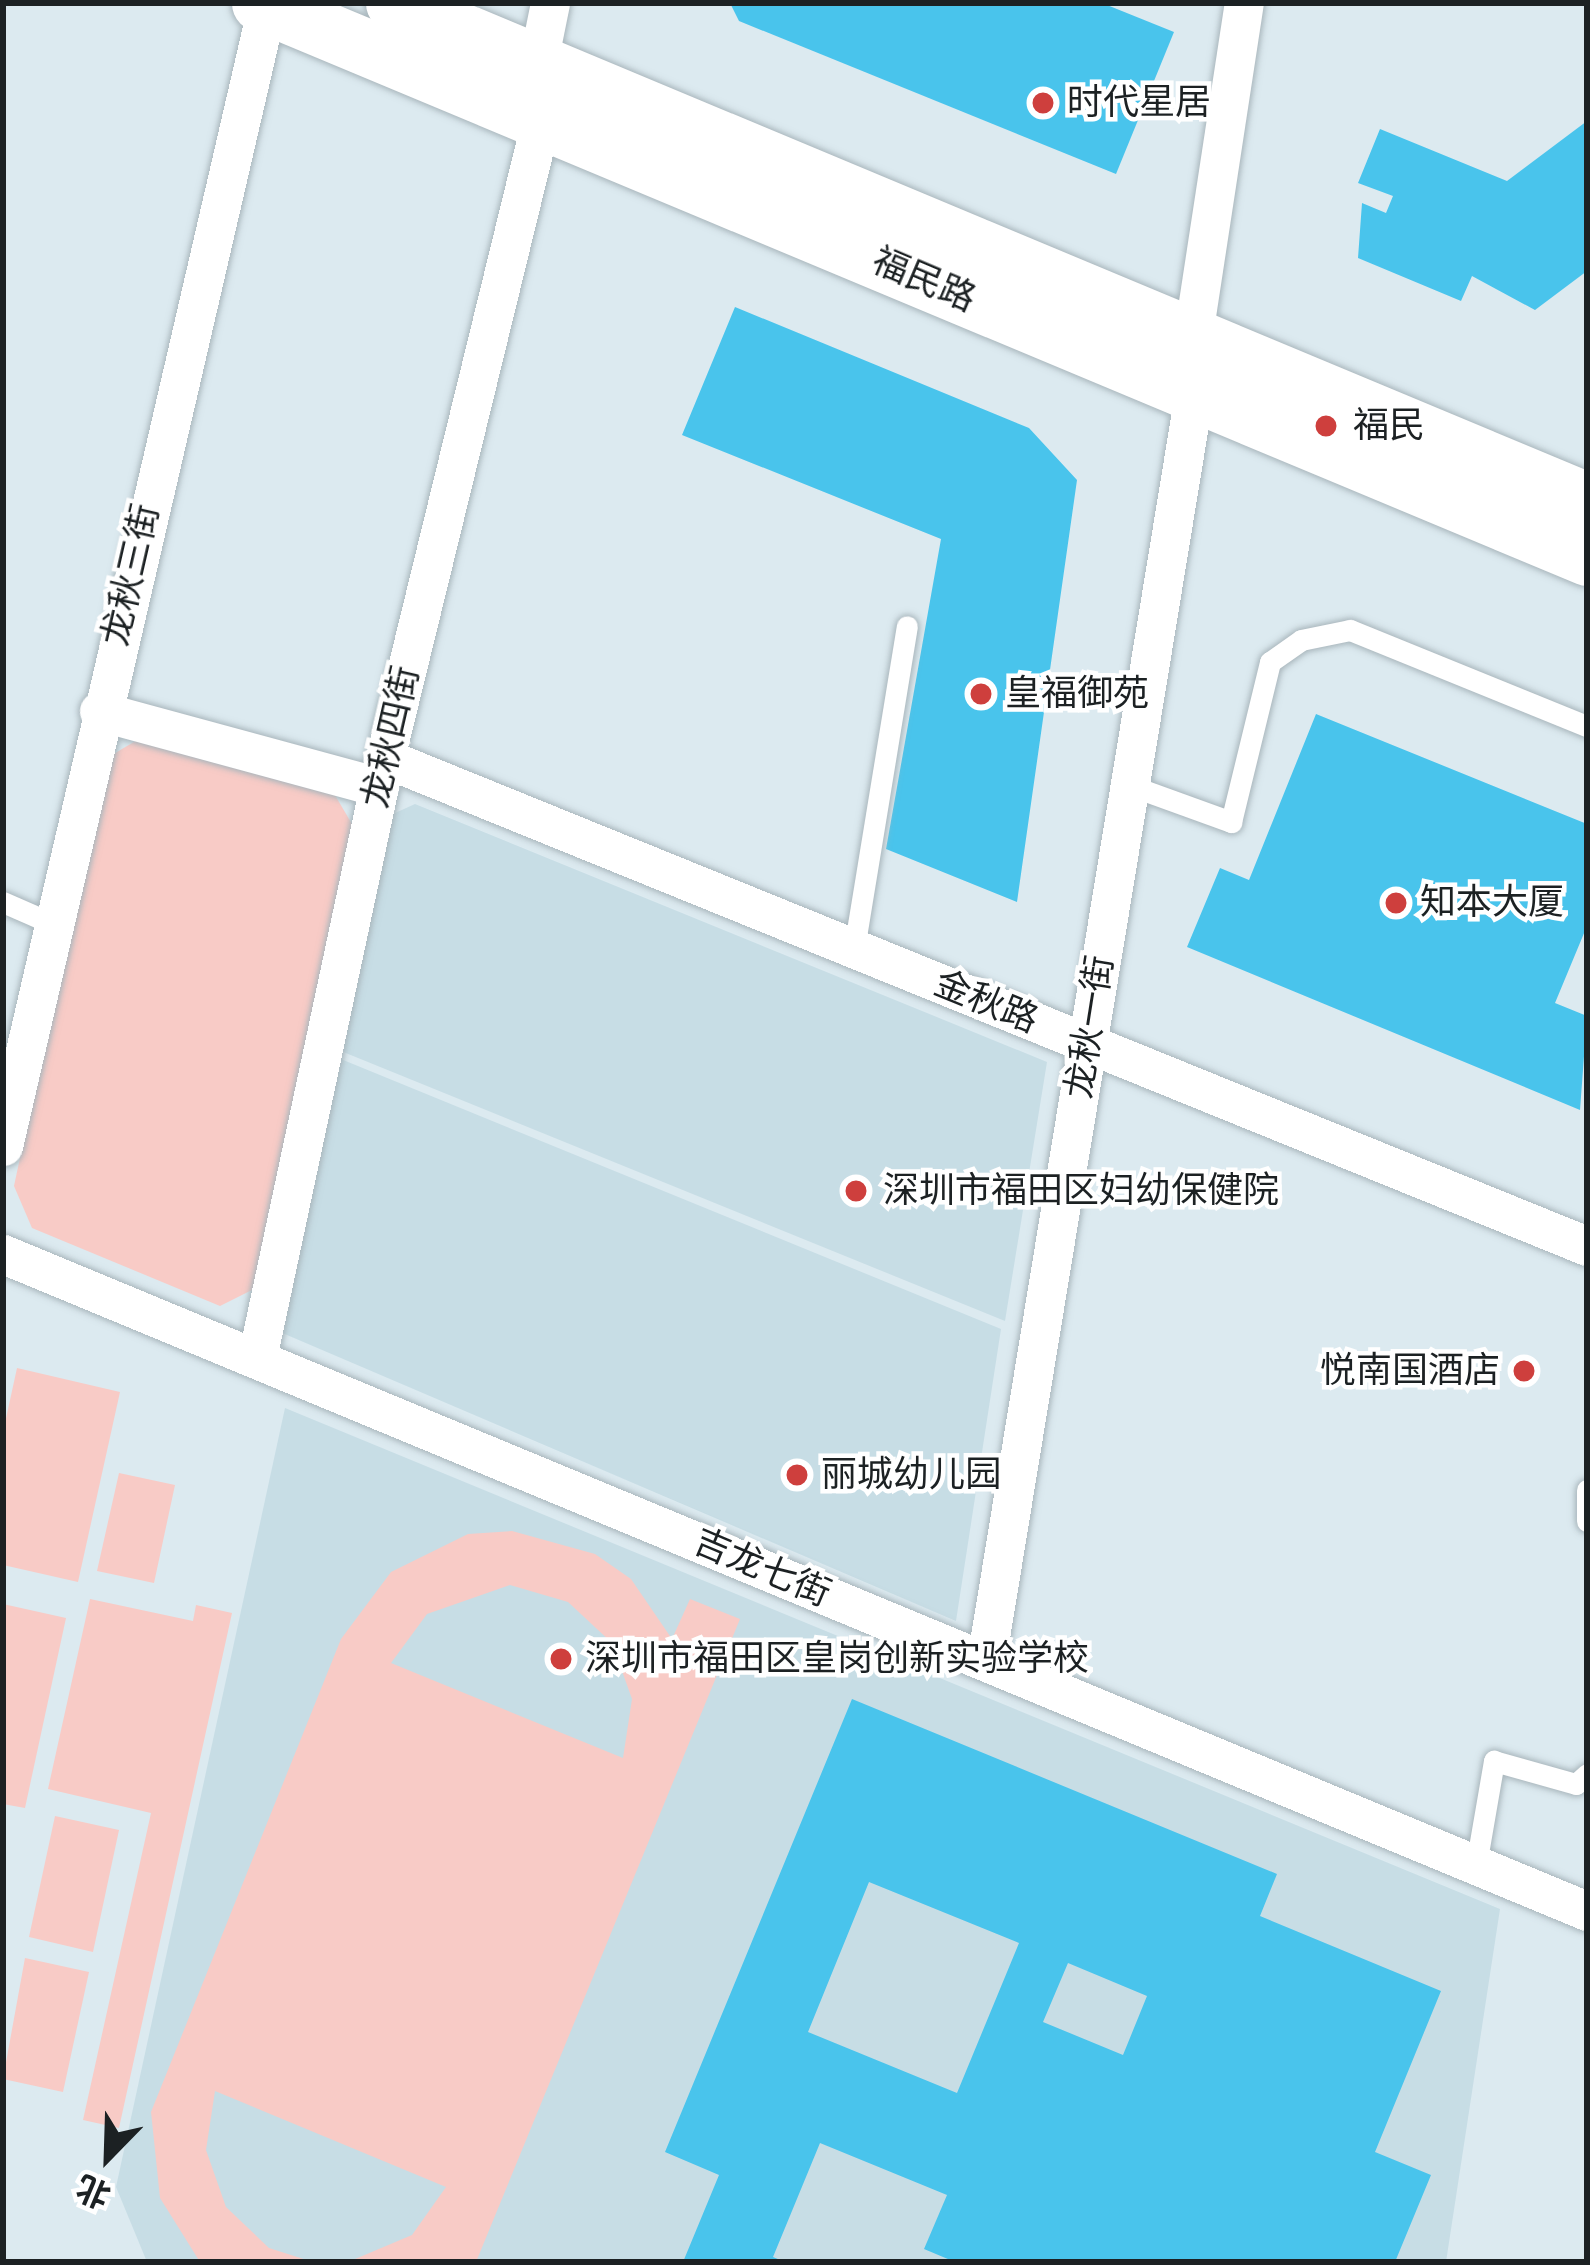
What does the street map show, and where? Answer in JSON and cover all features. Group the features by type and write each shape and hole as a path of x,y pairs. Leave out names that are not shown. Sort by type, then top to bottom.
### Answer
{"main road":[{"name":"福民路","path":"394,3 1587,501"},
{"name":"福民路","path":"263,4 1587,556"}],"street":[{"path":"538,62 550,3"},
{"path":"1193,335 1244,3"},
{"name":"龙秋三街","path":"3,1146 263,4"},
{"name":"龙秋四街","path":"256,1358 382,773 542,120"},
{"name":"龙秋一街","path":"986,1661 1194,393"},
{"name":"金秋路","path":"99,712 382,773 854,949 1587,1246"},
{"name":"吉龙七街","path":"3,1254 1587,1912"}],"lane":[{"path":"854,949 907,626"},
{"path":"1129,785 1231,823 1270,662 1301,640 1350,630 1587,725"},
{"path":"3,902 51,923"},
{"path":"1587,1490 1587,1521"},
{"path":"1476,1864 1494,1761 1576,1784 1587,1774"}],"shaded area":[{"path":"144,736 329,785 352,824 256,1288 220,1306 32,1228 14,1186 105,759"},
{"name":"深圳市福田区妇幼保健院","path":"415,804 1047,1062 1005,1321 331,1047 382,819"},
{"name":"丽城幼儿园","path":"331,1055 1001,1329 956,1621 273,1329"},
{"path":"17,1368 120,1392 78,1582 3,1565 3,1432"},
{"name":"深圳市福田区皇岗创新实验学校","path":"285,1408 1500,1909 1446,2262 147,2262 116,2187"},
{"path":"119,1473 175,1485 154,1583 97,1571"},
{"path":"512,1531 595,1554 631,1579 672,1639 690,1599 740,1619 476,2262 348,2262 412,2235 446,2187 215,2091 206,2150 226,2207 269,2248 313,2262 200,2262 160,2198 151,2112 341,1639 391,1572 468,1534","holes":["510,1585 568,1602 612,1643 632,1699 623,1758 391,1663 427,1614"]},
{"path":"90,1599 193,1621 196,1605 232,1613 119,2128 83,2120 151,1813 48,1789"},
{"path":"3,1604 66,1618 25,1808 3,1804"},
{"path":"55,1816 119,1830 93,1952 29,1937"},
{"path":"25,1958 89,1972 63,2092 3,2079"}],"building":[{"name":"时代星居","path":"730,3 1102,3 1174,32 1116,174 739,21"},
{"path":"1587,121 1587,271 1535,310 1472,276 1461,301 1358,258 1362,203 1386,213 1393,196 1358,183 1380,129 1507,181"},
{"name":"皇福御苑","path":"735,307 1029,428 1077,480 1017,902 886,849 941,539 682,435"},
{"name":"知本大厦","path":"1316,714 1587,824 1587,926 1555,1003 1587,1016 1580,1110 1187,947 1220,868 1249,880"},
{"path":"852,1699 1277,1874 1260,1916 1441,1991 1375,2152 1431,2175 1395,2262 955,2262 924,2249 947,2195 820,2143 773,2257 785,2262 683,2262 719,2175 665,2152","holes":["869,1882 1019,1943 957,2093 808,2032","1068,1963 1147,1996 1123,2055 1043,2022"]}],"place":[{"name":"时代星居","path":"1043,103"},
{"name":"福民","path":"1326,426"},
{"name":"皇福御苑","path":"981,694"},
{"name":"知本大厦","path":"1396,903"},
{"name":"深圳市福田区妇幼保健院","path":"856,1191"},
{"name":"悦南国酒店","path":"1524,1371"},
{"name":"丽城幼儿园","path":"797,1475"},
{"name":"深圳市福田区皇岗创新实验学校","path":"561,1659"}]}
